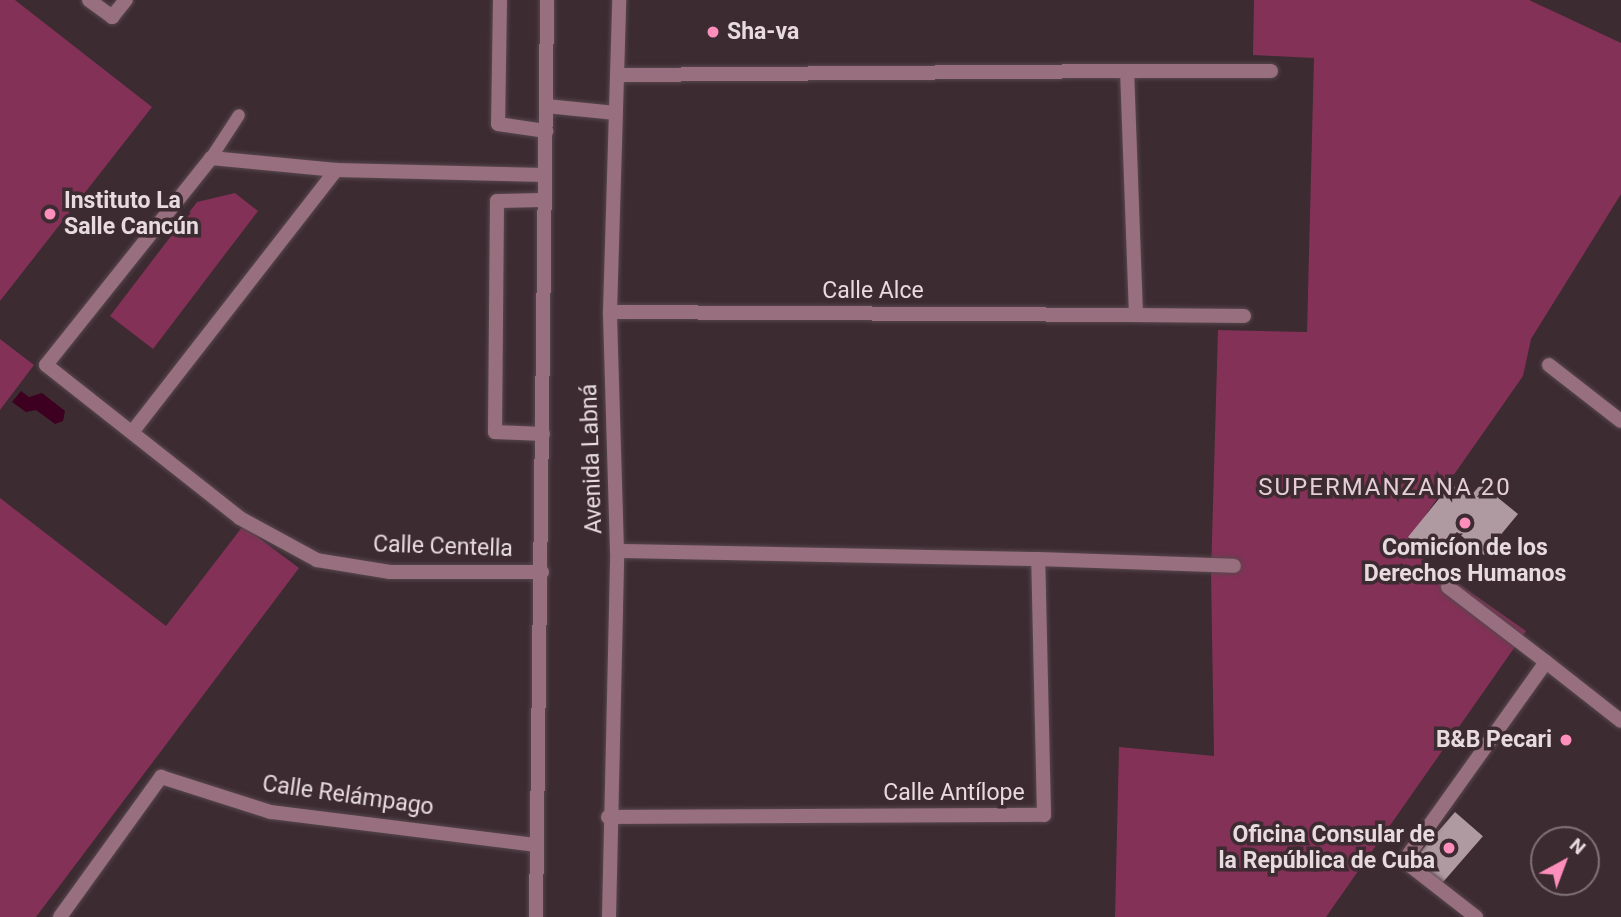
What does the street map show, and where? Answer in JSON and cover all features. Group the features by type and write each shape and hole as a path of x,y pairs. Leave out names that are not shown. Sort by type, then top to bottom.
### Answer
{"street":[{"path":"89,0 112,17 125,0"},
{"path":"500,0 498,124 546,131"},
{"name":"Avenida Labná","path":"536,917 547,0"},
{"name":"Avenida Labná","path":"609,917 608,817 617,551 610,312 619,75 619,0"},
{"path":"1127,71 1136,314"},
{"path":"619,75 1271,71"},
{"path":"546,106 616,113"},
{"path":"211,158 336,170 545,175"},
{"name":"Calle Centella","path":"211,158 46,365 240,518 317,560 390,572 542,572"},
{"path":"133,431 336,170"},
{"path":"543,434 495,432 497,201 544,200"},
{"name":"Calle Alce","path":"610,312 1244,316"},
{"path":"1549,365 1621,421"},
{"path":"617,551 1038,559 1234,566"},
{"name":"Calle Antílope","path":"608,817 1044,815 1038,559"},
{"path":"1448,587 1621,721"},
{"path":"1476,917 1404,861 1546,662"},
{"name":"Calle Relámpago","path":"60,917 161,777 271,813 536,845"}],"lane":[{"path":"211,158 239,115"}],"shaded area":[{"name":"Instituto La Salle Cancún","path":"0,0 15,0 152,107 0,301"},
{"path":"1254,0 1529,0 1621,43 1621,194 1531,339 1523,376 1404,546 1526,631 1326,917 1115,917 1119,747 1214,756 1211,574 1218,330 1307,332 1314,58 1253,55"},
{"path":"235,193 258,211 153,349 110,316 197,202"},
{"path":"0,339 34,365 0,410"},
{"path":"21,391 29,397 42,393 65,411 63,421 55,424 36,410 26,412 12,402"},
{"path":"0,498 166,626 243,526 299,568 36,917 0,917"}],"building":[{"name":"Comicíon de los Derechos Humanos","path":"1451,484 1469,498 1481,484 1518,514 1484,555 1457,532 1435,558 1408,537"},
{"name":"Oficina Consular de la República de Cuba","path":"1455,812 1483,836 1442,883 1414,859"}],"place":[{"name":"Sha-va","path":"713,32"},
{"name":"Instituto La Salle Cancún","path":"50,214"},
{"name":"Comicíon de los Derechos Humanos","path":"1465,523"},
{"name":"B&B Pecari","path":"1566,740"},
{"name":"Oficina Consular de la República de Cuba","path":"1449,848"}],"district":[{"name":"SUPERMANZANA 20","path":"1385,488"}]}
